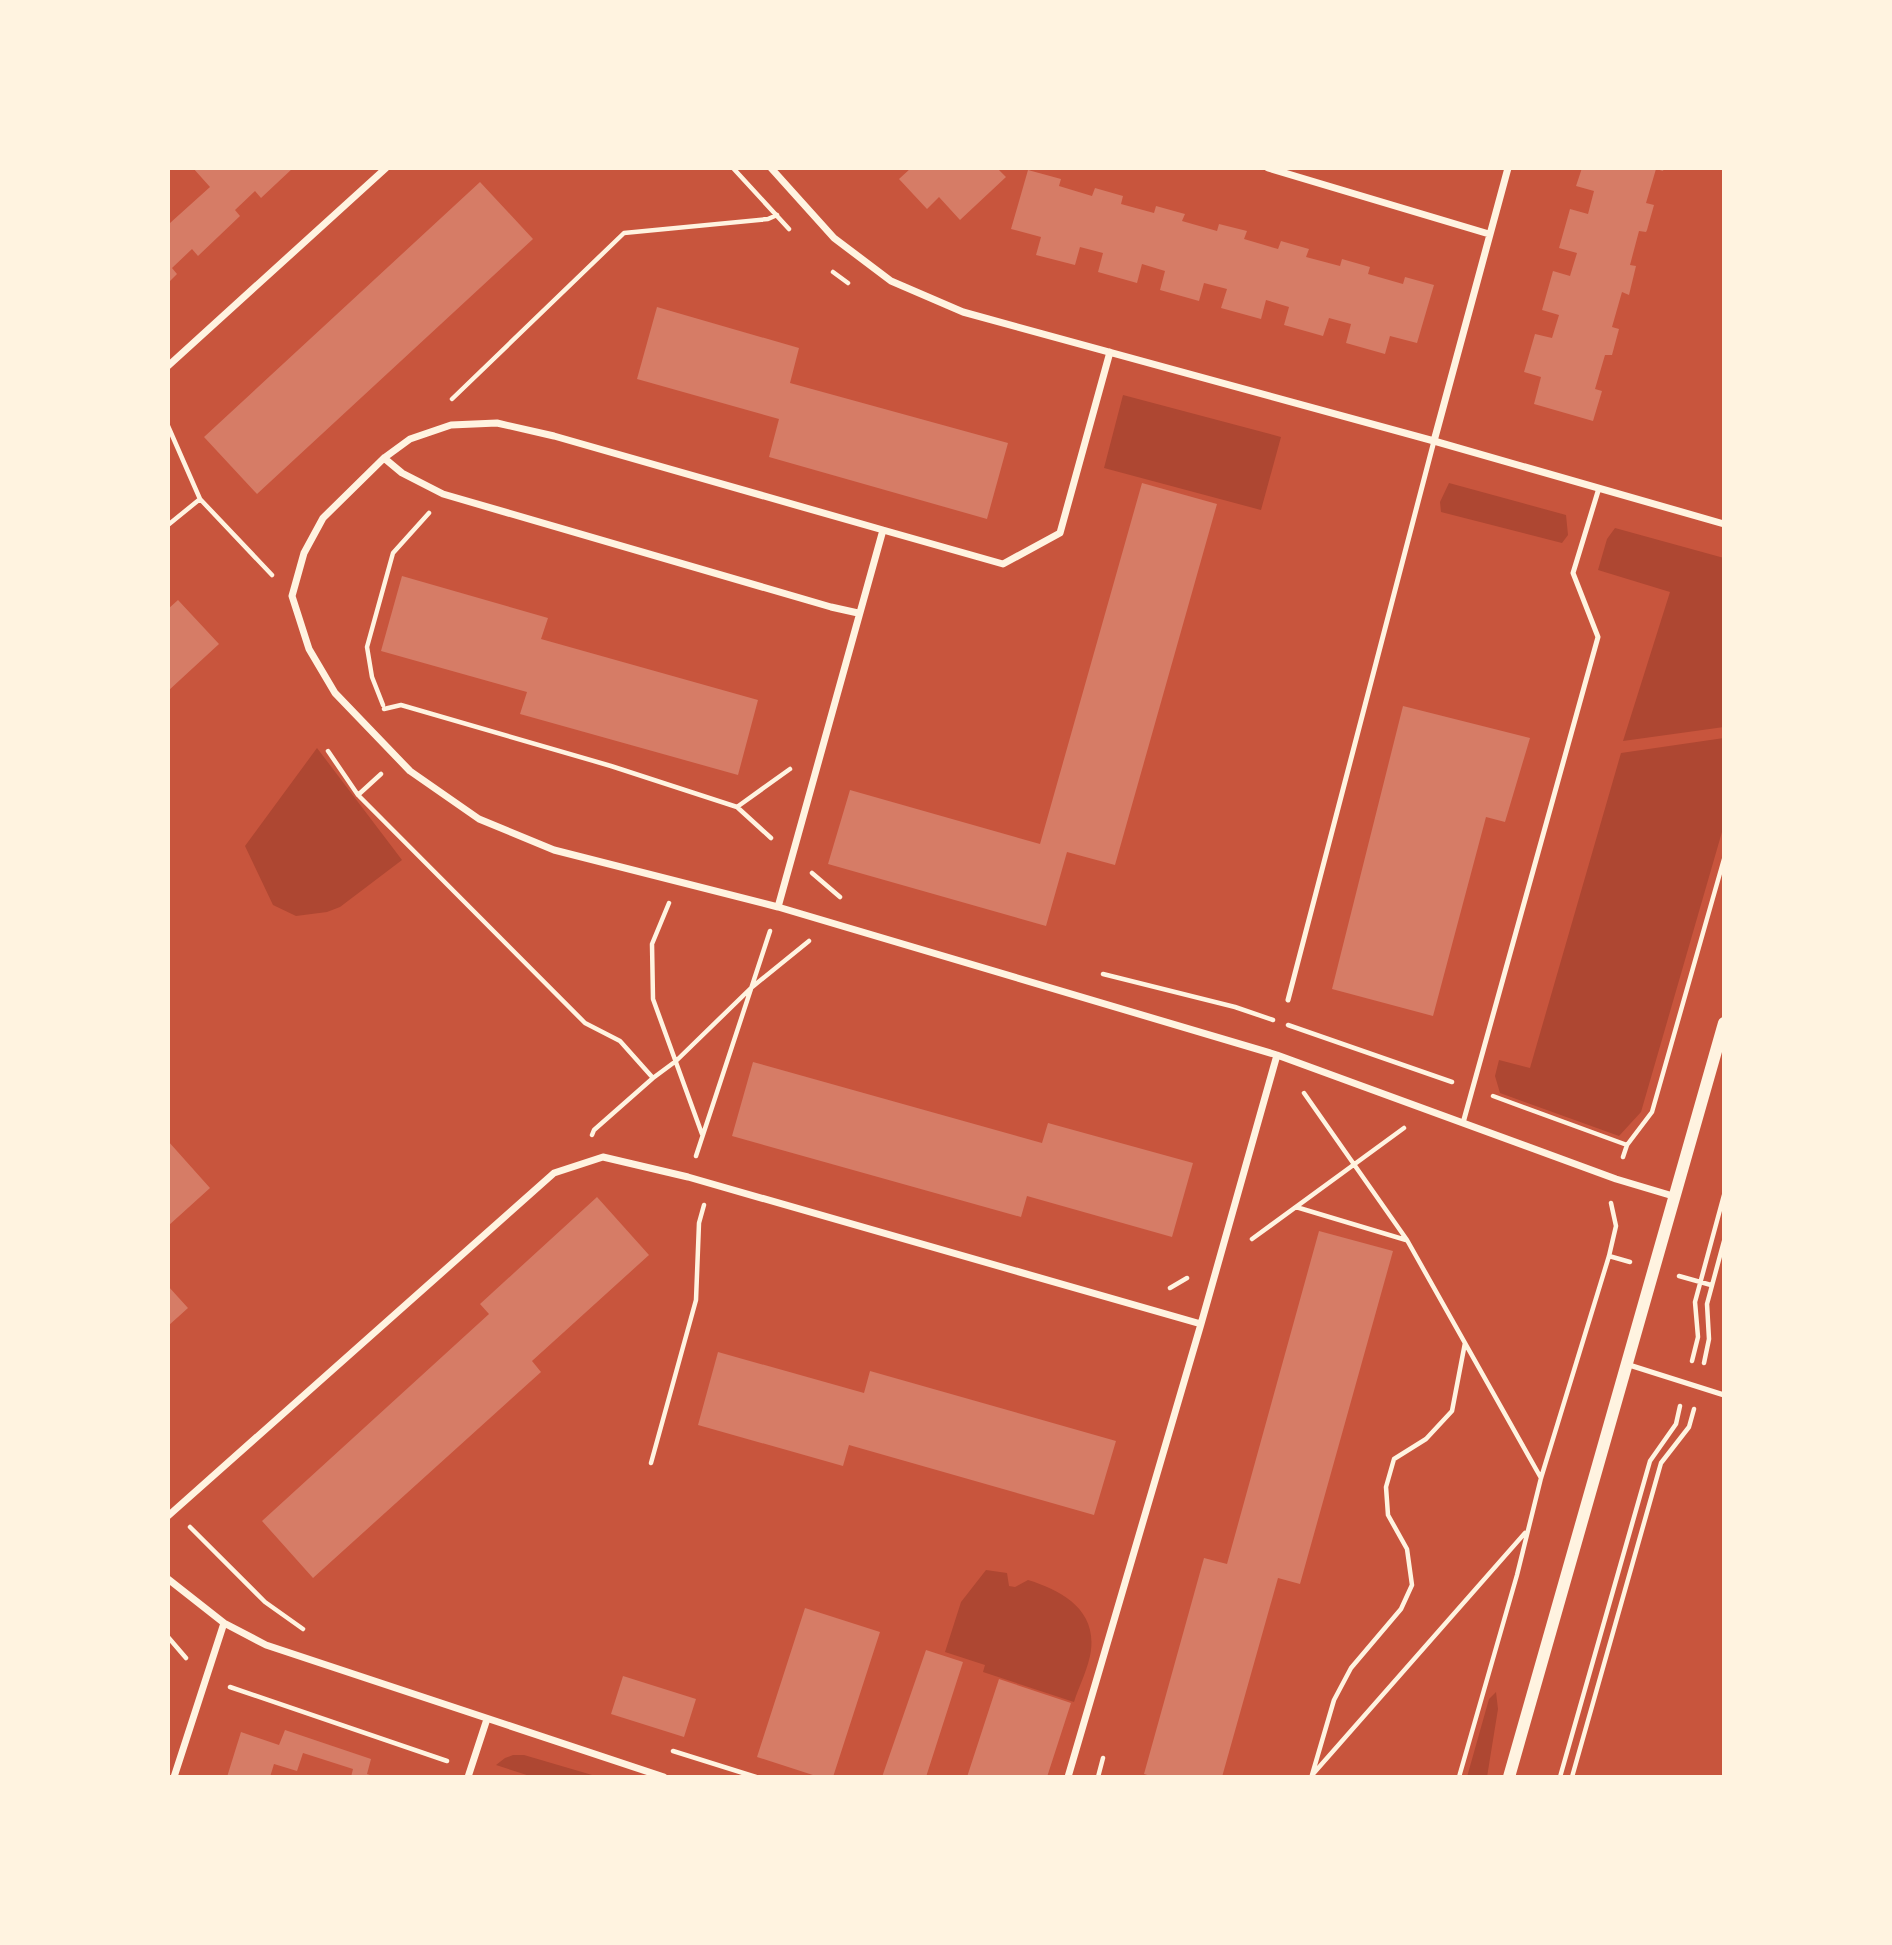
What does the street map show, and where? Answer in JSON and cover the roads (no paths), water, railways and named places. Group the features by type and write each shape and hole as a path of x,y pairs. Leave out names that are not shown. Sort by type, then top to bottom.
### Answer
{"street":[{"path":"168,366 386,168"},
{"path":"771,168 834,238 891,281 963,312 1434,441 1724,524"},
{"path":"1268,168 1489,234"},
{"path":"1434,441 1508,168"},
{"path":"1110,352 1060,533 1003,564 554,436 497,423 451,425 410,439 384,458 323,518 304,553 292,596 309,649 335,693 410,771 479,819 554,850 778,907 1277,1055 1616,1179 1673,1196"},
{"path":"384,458 402,473 443,494 859,613"},
{"path":"778,907 883,530"},
{"path":"1509,1777 1724,1023"},
{"path":"1068,1777 1277,1055"},
{"path":"171,1513 554,1173 603,1157 711,1184 1201,1324"},
{"path":"168,1580 224,1623 266,1645 664,1777"},
{"path":"174,1777 224,1623"},
{"path":"469,1773 487,1719"}],"lane":[{"path":"1288,1000 1434,441"},
{"path":"1463,1123 1598,637 1573,573 1599,488"},
{"path":"1626,1364 1724,1395"}]}
